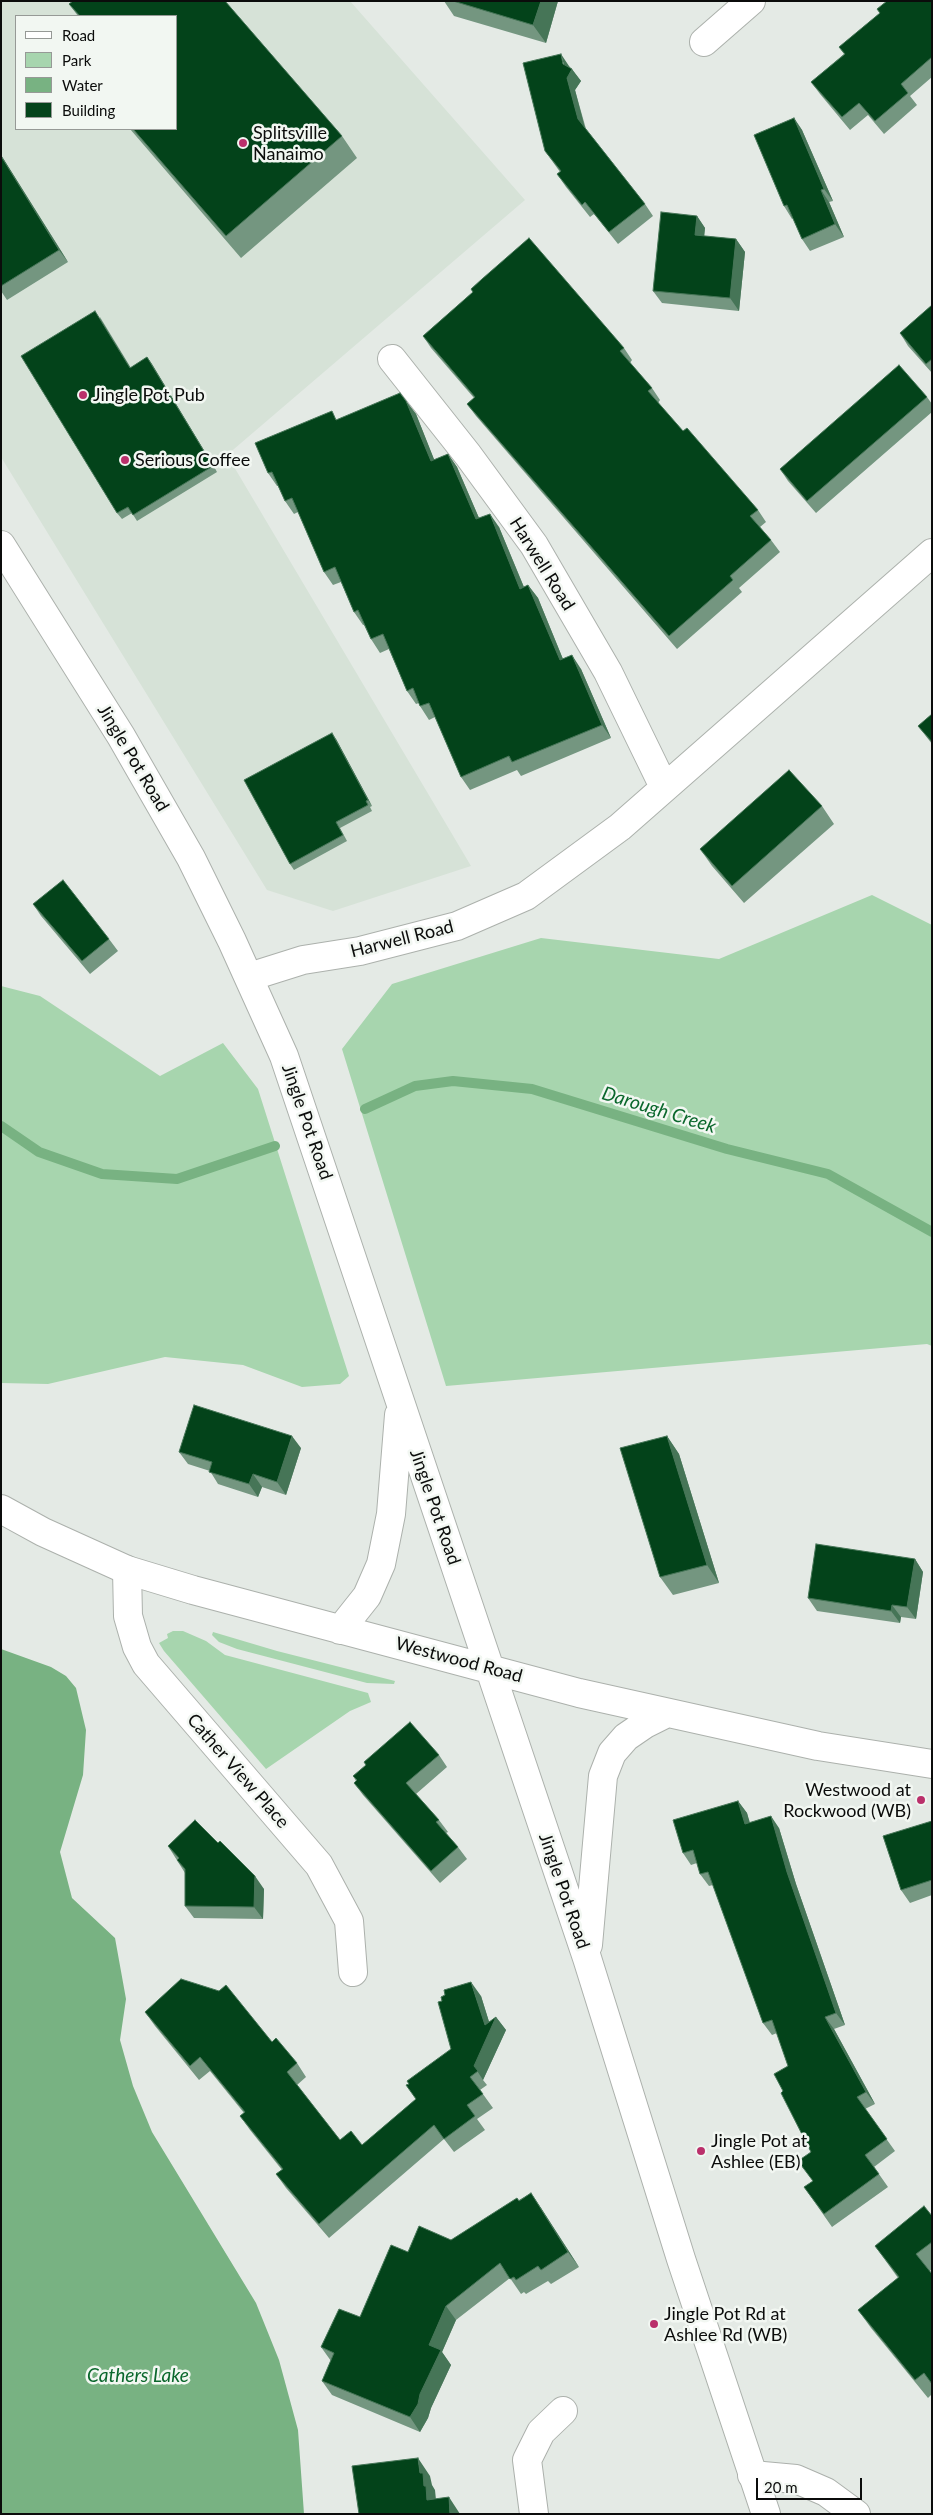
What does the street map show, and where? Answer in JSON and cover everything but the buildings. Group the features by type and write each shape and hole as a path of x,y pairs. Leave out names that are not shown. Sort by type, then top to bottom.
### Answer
{"street":[{"path":"704,42 751,1"},
{"name":"Harwell Road","path":"392,359 468,455 534,545 608,672 664,787"},
{"name":"Jingle Pot Road","path":"1,545 160,802 191,858 249,977 284,1056 587,1958 686,2277 766,2514"},
{"name":"Harwell Road","path":"249,977 303,960 360,951 410,940 457,926 506,906 545,883 620,827 932,553"},
{"path":"340,1630 367,1596 381,1564 391,1514 400,1403"},
{"name":"Westwood Road","path":"1,1509 43,1532 127,1570 340,1630 579,1693 667,1714 818,1746 932,1764"},
{"name":"Cather View Place","path":"127,1570 128,1616 137,1647 146,1664 319,1865 349,1921 352,1972"},
{"path":"587,1958 603,1776 612,1753 626,1737 645,1724 667,1714"},
{"path":"534,2514 527,2460 541,2432 562,2411"},
{"path":"752,2475 796,2479 826,2492 856,2514"}],"shaded area":[{"path":"1,1 350,1 525,200 227,455 471,866 333,911 267,890 1,457"}],"green space":[{"path":"872,895 932,925 932,1346 927,1344 446,1386 342,1049 392,984 541,938 719,959"},
{"path":"1,986 40,996 160,1076 223,1043 258,1089 349,1376 340,1384 302,1387 243,1365 165,1357 48,1384 1,1383"},
{"path":"173,1631 183,1631 206,1641 225,1655 368,1693 371,1702 350,1711 266,1769 164,1651 159,1643 168,1638 167,1634"},
{"path":"213,1632 277,1651 395,1681 394,1684 367,1683 237,1649 219,1642 212,1635"}],"water":[{"name":"Cathers Lake","path":"1,1649 51,1667 66,1676 76,1688 86,1730 83,1775 60,1852 72,1898 115,1938 126,1999 120,2040 133,2086 152,2132 256,2303 279,2360 298,2430 304,2514 1,2514"}],"waterway":[{"name":"Darough Creek","path":"365,1109 415,1086 453,1081 532,1089 727,1149 828,1174 932,1232"},
{"name":"Darough Creek","path":"1,1126 39,1152 102,1174 177,1179 275,1146"}],"place":[{"name":"Splitsville Nanaimo","path":"243,143"},
{"name":"Jingle Pot Pub","path":"83,395"},
{"name":"Serious Coffee","path":"125,460"},
{"name":"Westwood at Rockwood (WB)","path":"921,1800"},
{"name":"Jingle Pot at Ashlee (EB)","path":"701,2151"},
{"name":"Jingle Pot Rd at Ashlee Rd (WB)","path":"654,2324"}]}
